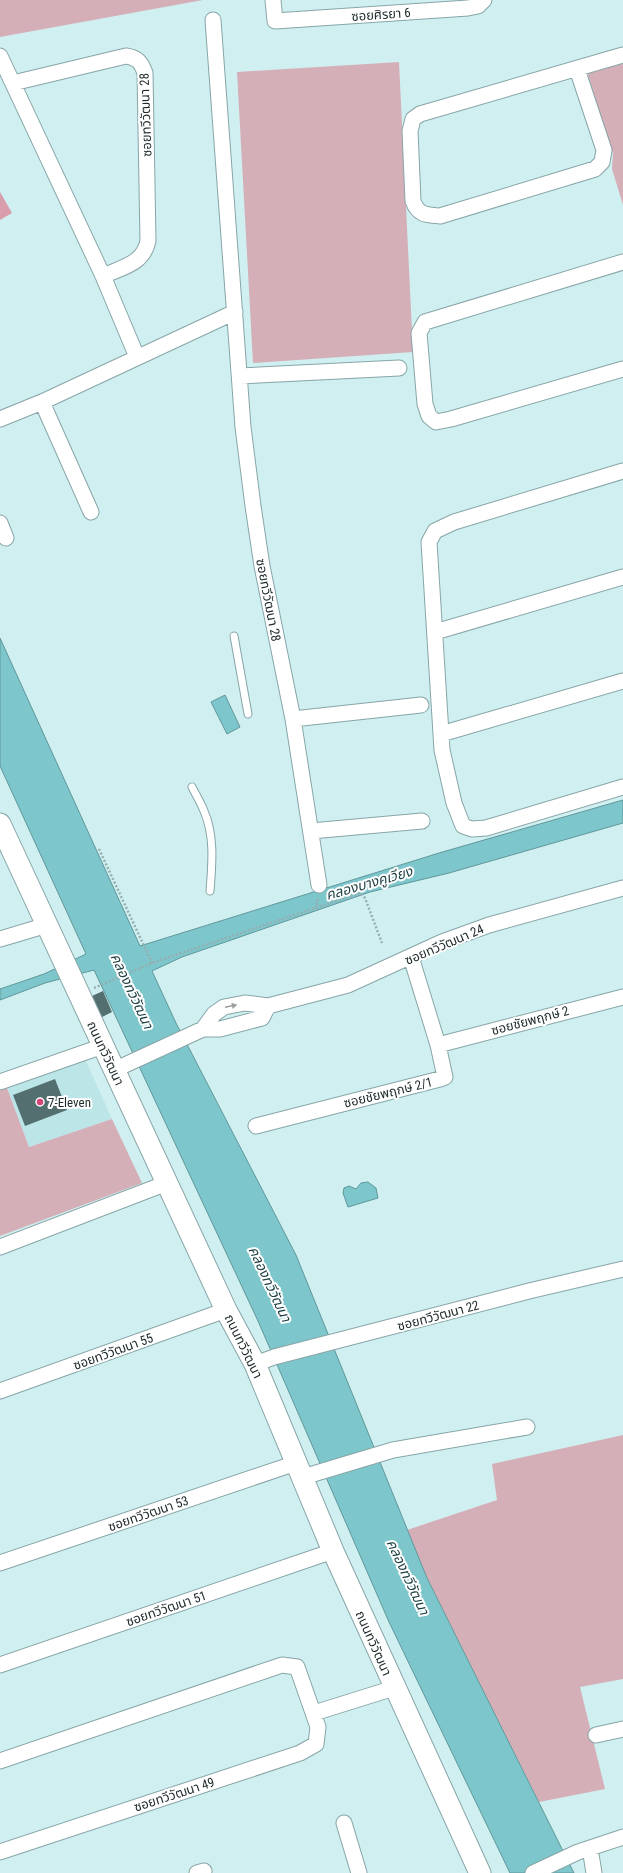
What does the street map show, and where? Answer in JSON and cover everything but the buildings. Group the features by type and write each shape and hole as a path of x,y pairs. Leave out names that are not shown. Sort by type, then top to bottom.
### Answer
{"main road":[{"name":"ถนนทวีวัฒนา","path":"0,824 226,1310 255,1364 307,1470 333,1551 394,1688 480,1873"}],"street":[{"name":"ซอยศิรยา 6","path":"273,0 275,21 468,8 478,6 484,0"},
{"name":"ซอยทวีวัฒนา 28","path":"213,20 243,428 255,521 293,719 319,885"},
{"path":"577,69 604,150 602,162 595,169 440,216 424,215 416,209 413,201 410,130 413,119 420,114 623,55"},
{"path":"0,56 104,276 137,357"},
{"name":"ซอยทวีวัฒนา 28","path":"13,83 126,56 136,58 142,63 146,73 148,241 146,252 136,261 104,276"},
{"path":"623,262 425,322 420,333 425,404 429,416 436,422 451,419 623,369"},
{"path":"0,419 42,402 235,312"},
{"path":"240,376 399,368"},
{"path":"42,402 91,512"},
{"path":"623,471 454,522 436,531 429,542 442,750 454,803 463,826 472,829 486,828 623,787"},
{"path":"0,523 6,538"},
{"path":"435,632 623,577"},
{"path":"441,734 623,681"},
{"path":"293,719 421,706"},
{"path":"311,830 422,821"},
{"name":"ซอยทวีวัฒนา 24","path":"203,1029 214,1014 224,1007 245,1003 268,1006 348,985 442,942 489,925 623,888"},
{"path":"0,939 47,926"},
{"name":"ซอยชัยพฤกษ์ 2/1","path":"256,1126 444,1077 438,1045 411,957"},
{"name":"ซอยชัยพฤกษ์ 2","path":"438,1045 623,997"},
{"name":"ซอยทวีวัฒนา 24","path":"114,1070 203,1029 220,1029 262,1018 268,1006"},
{"path":"0,1082 103,1046"},
{"path":"0,1247 167,1183"},
{"name":"ซอยทวีวัฒนา 22","path":"255,1364 274,1357 529,1291 623,1269"},
{"name":"ซอยทวีวัฒนา 55","path":"0,1391 226,1310"},
{"name":"ซอยทวีวัฒนา 53","path":"0,1562 307,1470 393,1450 526,1427"},
{"name":"ซอยทวีวัฒนา 51","path":"0,1665 333,1551"},
{"name":"ซอยทวีวัฒนา 49","path":"0,1761 282,1666 298,1667 318,1727 316,1744 300,1753 0,1852"},
{"path":"314,1713 394,1688"},
{"path":"596,1735 623,1729"},
{"path":"344,1823 359,1873"},
{"path":"533,1873 584,1850 623,1837"},
{"path":"584,1850 594,1873"}],"lane":[{"path":"234,636 248,714"},
{"path":"192,787 205,813 210,837 212,858 210,891"}],"path":[{"path":"99,849 151,963"},
{"path":"99,986 151,963 360,893 365,898 382,943"}],"shaded area":[{"path":"0,0 203,0 0,37"},
{"path":"623,61 623,205 612,169 613,154 587,72"},
{"path":"399,62 413,352 253,363 237,72"},
{"path":"0,192 12,213 0,220"},
{"path":"84,1057 112,1119 29,1147 7,1088"},
{"path":"7,1088 29,1147 112,1119 142,1183 0,1236 0,1090"},
{"path":"623,1435 623,1679 580,1687 605,1789 539,1802 427,1578 407,1530 497,1500 492,1464"}],"water":[{"path":"0,638 140,946 439,853 623,800 623,823 449,873 370,892 182,957 152,971 176,1023 296,1255 427,1578 574,1873 510,1873 389,1622 258,1321 94,970 45,983 0,1000 0,989 44,974 86,954 0,766"},
{"path":"225,695 240,727 227,734 211,702"},
{"path":"368,1182 376,1188 378,1198 348,1207 343,1193 344,1188 349,1186 356,1189 361,1183"}],"place":[{"name":"7-Eleven","path":"40,1102"}],"water label":[{"name":"คลองบางคูเวียง","path":"369,883"},
{"name":"คลองทวีวัฒนา","path":"132,991"},
{"name":"คลองทวีวัฒนา","path":"270,1284"},
{"name":"คลองทวีวัฒนา","path":"408,1577"}]}
